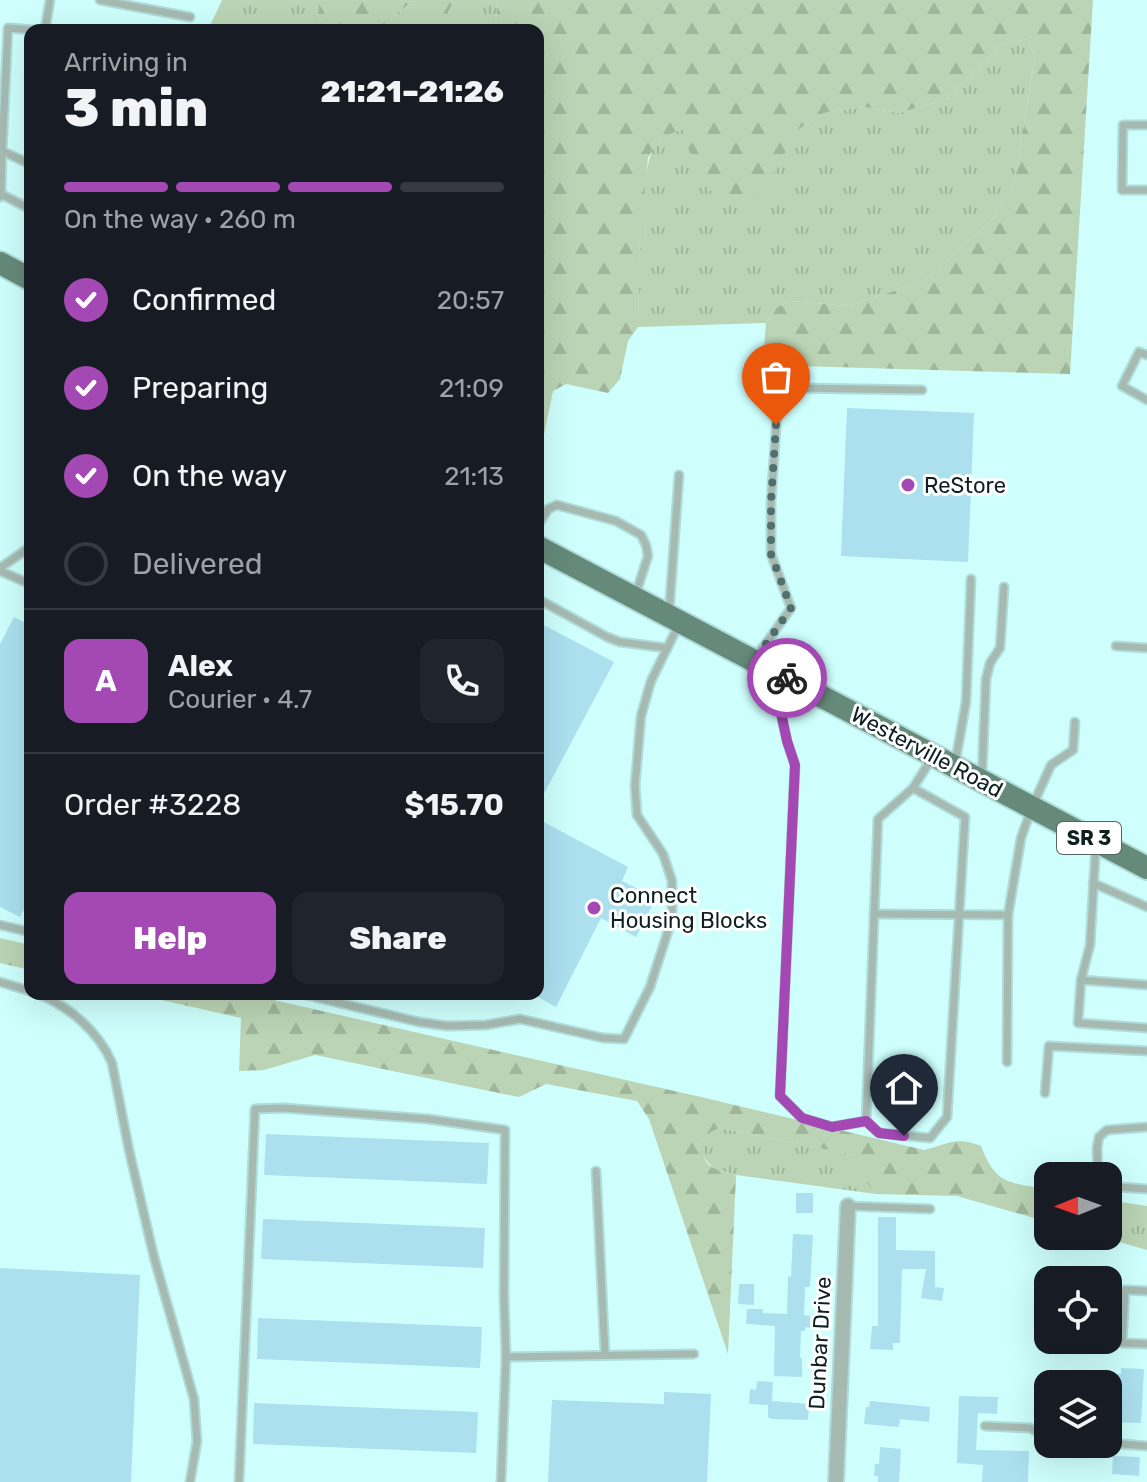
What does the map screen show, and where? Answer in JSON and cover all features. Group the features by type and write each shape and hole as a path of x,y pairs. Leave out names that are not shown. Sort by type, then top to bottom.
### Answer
{"main road":[{"path":"0,263 24,276"},
{"name":"Westerville Road","path":"544,550 1147,868"}],"street":[{"name":"Dunbar Drive","path":"836,1482 848,1206"}],"lane":[{"path":"46,24 50,0"},
{"path":"100,0 190,17"},
{"path":"24,29 8,28 1,195 24,206"},
{"path":"1147,125 1123,125 1122,190 1147,190"},
{"path":"2,151 24,161"},
{"path":"1147,355 1139,352 1122,386 1147,400"},
{"path":"754,661 791,608 771,554 778,399 794,388 922,390"},
{"path":"327,1000 447,1026 486,1025 520,1019 603,1038 624,1039 650,987 672,919 672,881 663,854 637,815 635,786 641,716 675,619 679,475"},
{"path":"544,515 548,509 557,505 616,521 641,535 648,556 634,598"},
{"path":"24,552 0,570 24,581"},
{"path":"954,766 966,702 971,579"},
{"path":"981,781 986,679 990,663 1000,648 1004,587"},
{"path":"544,602 620,642 667,648"},
{"path":"1116,646 1147,648"},
{"path":"790,680 781,713 795,765 780,1096 802,1118 832,1127 866,1121"},
{"path":"1007,1062 1008,915 1021,838 1051,765 1073,750 1075,722"},
{"path":"913,788 965,817 947,1117 930,1138 879,1133 866,1121 878,819 913,788 934,756"},
{"path":"1096,841 1090,945 1081,980 1078,1023 1147,1028"},
{"path":"1093,883 1147,907"},
{"path":"874,914 1008,915"},
{"path":"0,925 24,931"},
{"path":"1081,980 1147,985"},
{"path":"0,982 24,989"},
{"path":"48,1000 95,1033 112,1063 154,1257 194,1399 197,1441 190,1482"},
{"path":"1045,1093 1049,1046 1147,1051"},
{"path":"239,1482 255,1109 283,1108 428,1119 505,1130 506,1357 501,1482"},
{"path":"1098,1162 1099,1137 1107,1130 1147,1127"},
{"path":"596,1171 605,1354"},
{"path":"1122,1187 1147,1189"},
{"path":"848,1206 930,1209"},
{"path":"1147,1291 1125,1290 1122,1343 1147,1344"},
{"path":"506,1357 694,1354"},
{"path":"985,1426 1034,1430"},
{"path":"1122,1444 1147,1446"}],"green space":[{"path":"222,0 319,0 318,14 322,24 211,24"},
{"path":"319,0 455,0 448,12 433,17 418,6 409,4 392,17 389,24 322,24 318,14"},
{"path":"455,0 498,0 496,24 389,24 392,17 409,4 448,12"},
{"path":"498,0 1093,0 1070,374 766,365 763,359 766,323 777,307 791,301 849,306 923,281 994,218 1015,180 1035,56 1027,39 1001,45 947,99 899,113 864,107 824,113 796,131 778,167 755,199 723,199 700,183 682,129 660,138 648,158 640,236 638,327 628,341 620,379 608,393 566,384 553,391 544,434 544,24 496,24"},
{"path":"1027,39 1035,56 1015,180 994,218 923,281 849,306 791,301 777,307 766,323 638,327 643,198 652,152 661,137 682,129 778,167 796,131 824,113 864,107 899,113 947,99 1001,45"},
{"path":"0,938 24,944 24,969 0,963"},
{"path":"162,1000 273,1000 924,1150 952,1142 972,1143 981,1146 999,1176 1034,1187 1034,1218 957,1196 876,1194 865,1181 854,1155 720,1128 711,1132 701,1141 706,1162 736,1175 728,1354 649,1119 637,1101 546,1084 519,1097 315,1055 264,1070 239,1071 241,1018"},
{"path":"720,1128 855,1155 865,1181 876,1194 736,1175 714,1169 701,1154 701,1141"},
{"path":"1122,1202 1147,1206 1147,1250 1122,1243"}],"building":[{"name":"ReStore","path":"847,408 974,413 968,562 841,556"},
{"path":"14,617 24,622 24,910 20,917 0,907 0,644"},
{"path":"544,625 614,662 544,794"},
{"name":"Connect Housing Blocks","path":"544,822 628,867 622,881 656,898 636,937 601,918 556,1007 543,1000"},
{"path":"266,1134 489,1143 487,1184 264,1175"},
{"path":"796,1193 813,1193 813,1213 796,1213"},
{"path":"878,1217 896,1217 896,1250 935,1251 935,1287 944,1288 942,1301 921,1298 926,1269 902,1269 900,1343 893,1343 893,1350 870,1349 872,1326 878,1326"},
{"path":"263,1219 485,1228 483,1268 261,1259"},
{"path":"793,1234 813,1235 810,1287 805,1287 804,1315 810,1316 810,1328 805,1327 805,1331 801,1331 802,1377 774,1376 775,1326 746,1324 747,1309 787,1314"},
{"path":"0,1268 140,1275 131,1482 0,1482"},
{"path":"739,1284 754,1284 754,1305 738,1304"},
{"path":"258,1318 482,1327 480,1368 257,1359"},
{"path":"1144,1369 1141,1423 1122,1422 1121,1370"},
{"path":"757,1381 773,1382 772,1401 809,1404 808,1420 771,1419 768,1417 768,1405 749,1404 750,1389 756,1390"},
{"path":"664,1392 711,1394 707,1482 548,1482 552,1400 664,1404"},
{"path":"959,1396 998,1397 997,1414 978,1413 976,1450 1029,1451 1028,1482 982,1482 983,1465 957,1463"},
{"path":"870,1401 930,1407 929,1422 900,1419 899,1427 864,1424"},
{"path":"254,1403 478,1412 476,1453 253,1444"},
{"path":"880,1447 901,1449 899,1482 878,1482 878,1476 874,1476 875,1464 879,1464"},
{"path":"1140,1457 1139,1476 1112,1474 1113,1458"}],"way so far":[{"path":"776,425 771,554 791,608 754,661 787,678"}],"place":[{"name":"ReStore","path":"908,485"},
{"name":"Connect Housing Blocks","path":"594,908"}],"route":[{"path":"787,678 790,680 781,713 795,765 780,1096 802,1118 832,1127 866,1121 879,1133 904,1136"}]}
